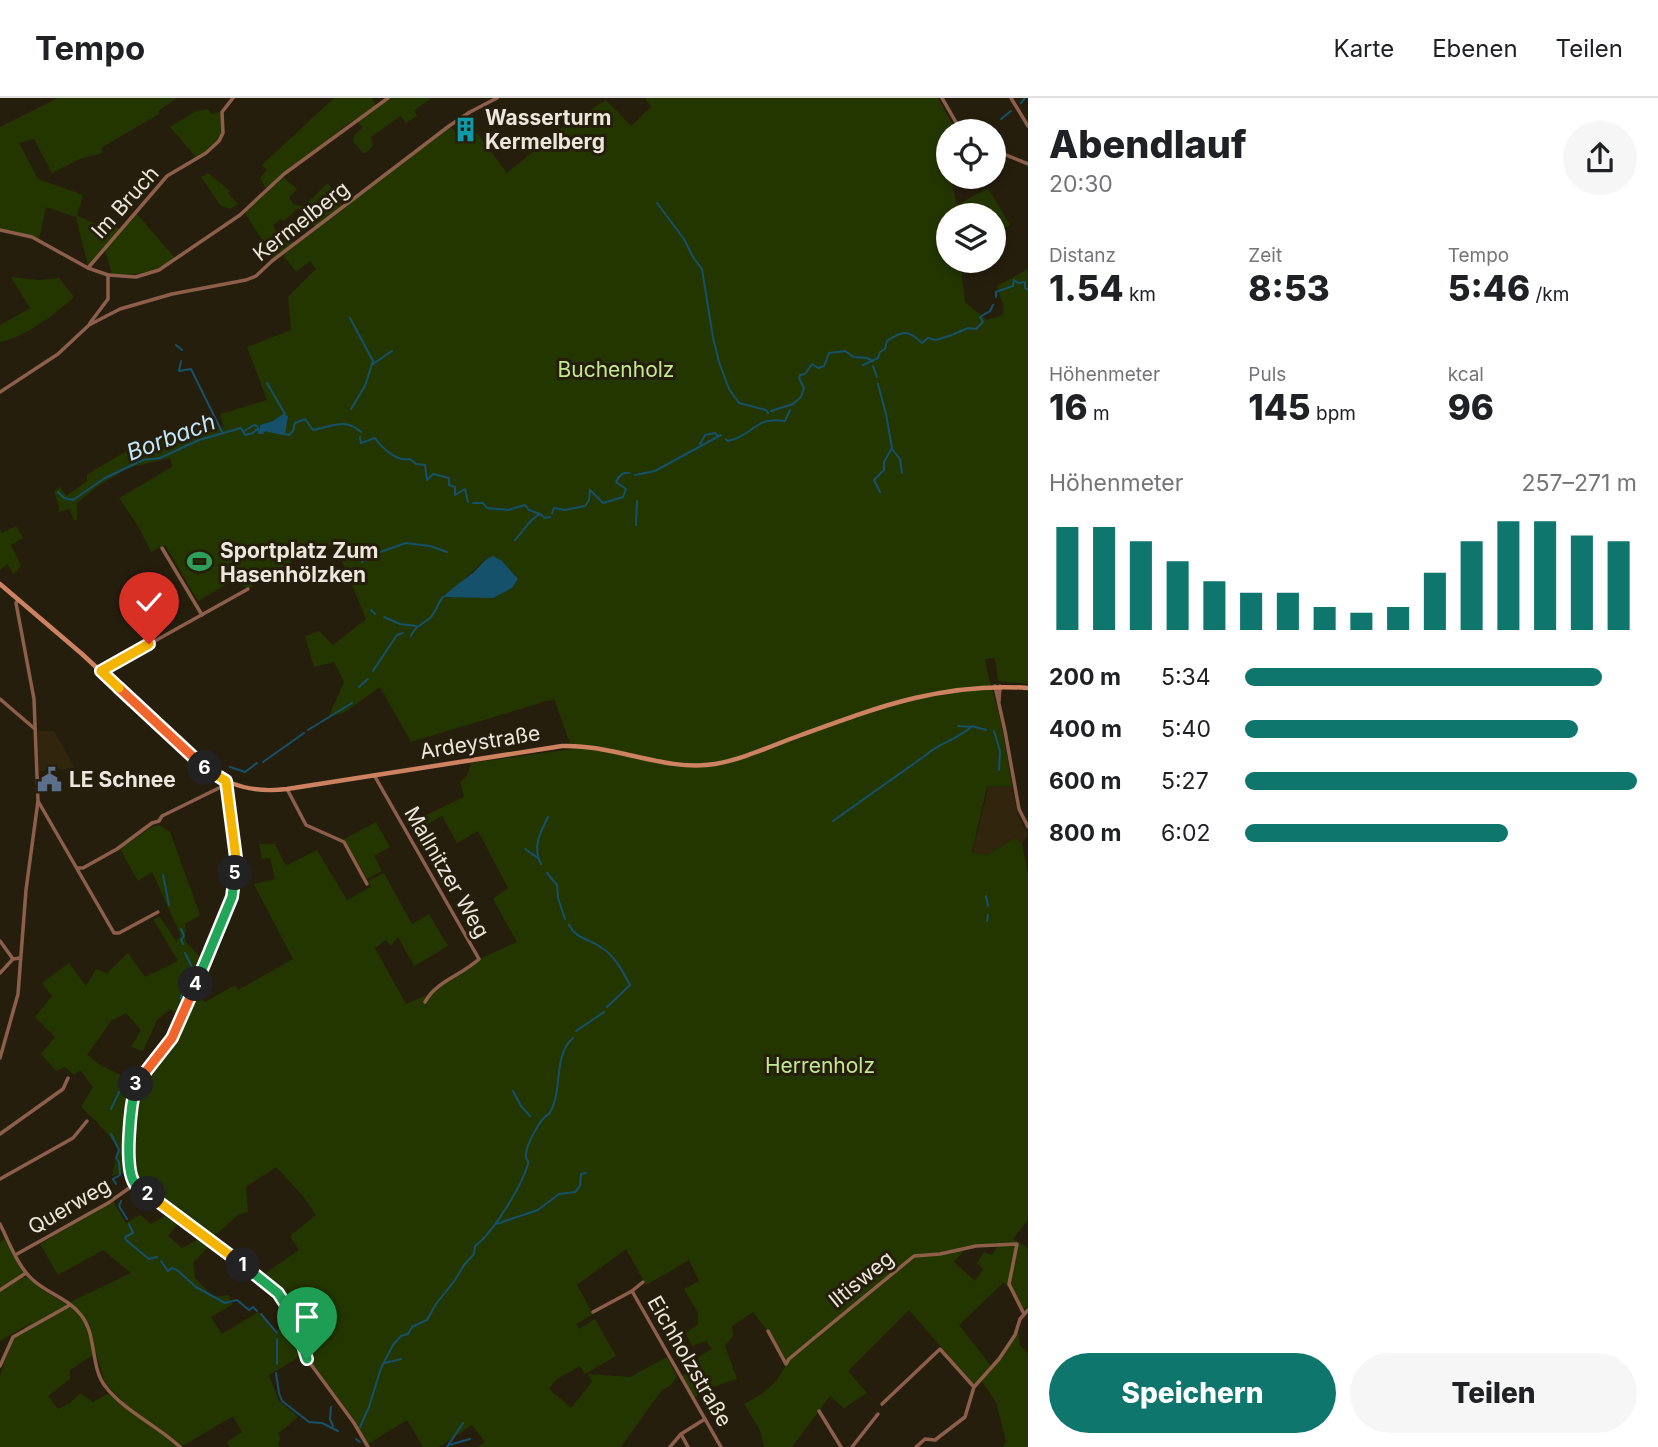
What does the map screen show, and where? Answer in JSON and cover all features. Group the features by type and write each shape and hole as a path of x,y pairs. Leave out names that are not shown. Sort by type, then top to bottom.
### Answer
{"main road":[{"name":"Ardeystraße","path":"0,584 101,671 205,768 225,783 257,790 287,789 562,746 597,747 673,764 715,764 887,704 927,695 997,686 1028,688"}],"street":[{"name":"Im Bruch","path":"88,268 167,175 206,153 219,141 223,133 222,112 233,98"},
{"path":"0,230 32,237 88,268 108,275 136,277 159,271 240,215 284,174 388,98"},
{"name":"Kermelberg","path":"0,392 58,354 89,325 120,309 148,300 257,276 272,261 428,141 470,112 497,98"},
{"path":"942,98 954,119"},
{"path":"1011,98 1028,126"},
{"path":"1006,155 1028,164"},
{"path":"89,325 108,299 108,275"},
{"path":"162,548 202,615"},
{"path":"101,671 248,589"},
{"path":"0,1058 16,1004 37,800 32,686 16,603 18,600"},
{"path":"997,686 1020,812 1028,827"},
{"path":"0,699 35,729"},
{"name":"Mallnitzer Weg","path":"374,775 479,959 429,994 425,1002"},
{"path":"77,868 83,868 117,849 163,816 225,783 236,858 232,897 172,1038 136,1084 130,1114 130,1164 135,1184 278,1293 295,1319 307,1359 354,1423 368,1447"},
{"path":"287,789 306,825 344,842 367,884"},
{"path":"37,800 116,934 158,912"},
{"path":"0,941 13,959"},
{"path":"0,973 13,959 20,958"},
{"path":"0,1134 63,1089 68,1078"},
{"path":"0,1179 72,1138 87,1121"},
{"name":"Querweg","path":"16,1254 108,1203 135,1184"},
{"path":"0,1224 33,1281 70,1305 87,1323 100,1377 105,1386 180,1447"},
{"name":"Iltisweg","path":"768,1331 786,1364 914,1256 940,1254 976,1246 1017,1244 1009,1284 1024,1314"},
{"path":"0,1290 26,1273"},
{"name":"Eichholzstraße","path":"593,1312 643,1282"},
{"name":"Eichholzstraße","path":"632,1291 721,1447"},
{"path":"0,1366 13,1337 70,1305"},
{"path":"916,1447 925,1439 935,1442 965,1418 974,1387 1006,1350 1028,1310"},
{"path":"882,1404 940,1349 974,1387"},
{"path":"819,1411 841,1447"},
{"path":"852,1447 878,1414"},
{"path":"670,1447 681,1434 705,1419"},
{"path":"681,1434 688,1447"}],"shaded area":[{"path":"38,731 54,731 75,768 39,771"},
{"path":"1012,786 1018,816 1028,835 1022,843 1014,838 988,855 973,852 988,788"}],"green space":[{"path":"58,98 177,98 158,111 159,114 101,148 103,153 82,158 52,173 34,139 19,143 38,179 83,195 77,216 102,226 104,221 120,229 88,266 76,217 46,207 39,239 0,228 0,127"},
{"path":"334,98 372,98 376,106 345,126 266,189 260,178 267,170 262,165"},
{"path":"390,98 432,98 414,110 417,116 406,123 401,116 371,137 373,146 364,154 353,141 355,134 363,128 357,121"},
{"path":"645,98 938,98 949,119 936,119 936,189 953,189 956,203 936,203 936,273 961,273 965,302 987,320 1002,315 1004,308 997,286 1028,269 1028,684 998,681 995,658 985,659 999,714 1012,786 987,787 972,852 988,855 1014,838 1022,843 1028,874 1028,1220 1013,1239 1028,1248 1028,1307 1023,1309 1004,1282 959,1325 991,1366 974,1385 909,1310 848,1371 867,1393 844,1408 830,1396 792,1447 764,1447 760,1430 744,1404 768,1389 785,1367 767,1330 753,1312 732,1326 733,1336 725,1346 737,1379 713,1387 694,1398 682,1376 700,1365 698,1357 712,1349 706,1341 692,1346 686,1333 698,1324 698,1313 684,1289 699,1281 689,1260 646,1285 626,1249 577,1285 593,1314 576,1324 579,1329 595,1319 616,1356 585,1374 580,1366 556,1380 549,1389 571,1408 592,1382 588,1374 630,1377 667,1357 677,1377 661,1391 621,1447 477,1447 485,1442 472,1425 439,1447 423,1447 407,1420 368,1444 355,1421 309,1359 296,1318 280,1293 260,1277 299,1250 290,1236 316,1215 302,1195 276,1167 246,1187 248,1212 239,1214 211,1239 163,1203 168,1184 161,1202 141,1186 130,1183 125,1172 112,1176 118,1147 81,1107 93,1087 80,1070 74,1075 65,1067 56,1071 41,1054 55,1037 35,1017 52,996 42,983 69,963 86,986 96,969 107,973 128,953 145,977 178,961 153,919 160,917 176,941 181,936 152,872 138,881 120,849 159,825 170,832 200,915 185,924 185,941 204,961 180,1016 170,1009 157,1020 143,1051 131,1047 141,1030 126,1013 111,1021 87,1055 102,1066 137,1083 175,1038 194,993 205,1002 235,985 238,990 293,959 254,884 275,879 270,858 262,859 259,844 275,844 286,866 317,850 347,900 371,887 368,881 384,873 412,924 429,914 448,946 414,966 398,937 391,946 386,940 375,948 406,1004 429,994 479,959 517,942 493,899 508,888 478,831 457,843 442,816 424,826 420,818 464,797 460,782 467,776 471,763 572,749 554,699 411,742 380,687 345,712 328,718 344,682 334,662 314,667 305,636 319,631 333,645 366,619 336,546 313,551 248,589 234,580 198,601 165,545 151,552 119,498 172,467 170,458 128,468 98,486 77,503 77,520 74,520 69,509 58,512 54,491 60,487 66,496 87,481 87,475 91,472 125,452 157,439 224,427 220,414 267,400 247,347 291,330 288,297 316,269 310,261 296,272 283,255 449,126 465,140 477,133 507,173 563,127 606,100 631,126 651,107","holes":["485,560 512,588 493,598 447,598","999,1244 992,1255 984,1252 977,1263 983,1269 975,1281 954,1262 967,1247"]},
{"path":"208,109 212,114 221,112 221,137 196,157 170,127 196,111"},
{"path":"208,173 230,191 228,193 238,204 230,209 221,206 201,177"},
{"path":"283,177 297,189 289,198 294,205 304,206 328,183 343,207 316,228 298,208 284,221 281,219 273,225 281,240 295,243 274,259 245,213"},
{"path":"986,189 997,203 961,203"},
{"path":"136,213 175,258 145,272 112,274 105,251"},
{"path":"11,277 38,280 59,278 74,297 29,330 0,342 0,325 30,308"},
{"path":"16,526 23,538 11,545 21,566 14,574 7,564 0,570 0,530 2,533"},
{"path":"376,822 390,847 374,856 382,871 367,879 344,839"},
{"path":"113,1201 126,1223 140,1215 151,1224 170,1213 180,1221 168,1236 182,1248 203,1237 211,1244 193,1263 195,1278 213,1297 229,1295 232,1305 211,1317 222,1334 258,1312 276,1331 284,1325 302,1355 269,1375 279,1401 298,1417 279,1433 280,1447 229,1447 227,1442 242,1432 233,1416 181,1447 0,1447 0,1376 13,1337 32,1322 0,1341 0,1291 26,1276 66,1304 131,1273 103,1250 58,1275 40,1244","holes":["96,1353 105,1383 123,1402 109,1393 93,1402 80,1393 70,1403 58,1409 48,1396 70,1379 70,1370"]},
{"path":"5,1238 24,1273 0,1289 0,1242"},
{"path":"1018,1328 1020,1345 1028,1354 1028,1447 1003,1447 1006,1441 996,1402 981,1380 1000,1359"}],"water":[{"path":"283,414 288,416 285,435 268,431 259,433 260,425"},
{"path":"493,556 502,561 518,579 512,588 493,598 443,597 486,560"}],"waterway":[{"path":"1021,103 1025,98"},
{"path":"1001,119 1011,111"},
{"path":"657,203 702,269 713,338 729,389 739,403 766,410 768,413"},
{"name":"Borbach","path":"996,297 996,292 1013,286 1014,280 1018,283 1025,282 1025,288 1028,290"},
{"name":"Borbach","path":"954,334 968,328 976,329 983,322 980,317 990,311 993,305"},
{"path":"350,318 373,361 365,386 351,409"},
{"name":"Borbach","path":"863,365 878,358 887,341 902,333 909,334 922,343 928,338 936,340 952,335"},
{"path":"176,345 182,350"},
{"path":"373,364 392,351"},
{"path":"793,404 801,397 804,388 800,375 805,374 812,364 818,368 824,366 829,353 845,351 854,357 873,361"},
{"path":"181,361 179,371 191,369 222,432"},
{"path":"873,366 877,377"},
{"path":"267,383 285,414"},
{"path":"878,384 892,448 884,462 884,470 874,480 880,492"},
{"path":"771,411 793,404"},
{"name":"Borbach","path":"726,439 728,441 744,435 767,421 785,421 790,410"},
{"name":"Borbach","path":"268,431 289,435 295,423 305,419 313,430 344,424 361,432"},
{"path":"244,431 257,426"},
{"name":"Borbach","path":"58,492 64,498 73,500 105,478 143,460 160,458 199,440 241,428 245,435 258,428 259,433 263,433"},
{"path":"700,444 705,435 715,433 718,436"},
{"name":"Borbach","path":"635,475 655,471 721,435"},
{"name":"Borbach","path":"360,437 361,443 375,438 395,456 425,465 427,480 433,474 449,478 449,485 455,487 455,495 465,489 468,502"},
{"path":"892,449 900,459 902,473"},
{"name":"Borbach","path":"552,513 554,508 565,510 585,506 590,490 603,503 623,497 626,489 616,482 621,475 629,473"},
{"path":"636,525 637,501"},
{"name":"Borbach","path":"473,503 483,503 487,508 508,510 525,505 529,510 540,514"},
{"name":"Borbach","path":"515,540 536,516 540,514 545,518 550,517"},
{"path":"362,562 372,555 406,543 430,546 447,552"},
{"name":"Borbach","path":"411,636 432,616 443,597"},
{"path":"371,610 375,614"},
{"path":"384,617 400,624 416,626"},
{"name":"Borbach","path":"373,671 397,635 403,633"},
{"name":"Borbach","path":"359,687 368,679"},
{"name":"Borbach","path":"308,730 352,703"},
{"path":"958,726 971,727"},
{"path":"833,821 931,751 972,726 986,730"},
{"path":"994,731 1000,751 999,770"},
{"name":"Borbach","path":"263,762 304,733"},
{"name":"Borbach","path":"230,767 245,772 257,763"},
{"path":"541,864 537,846 548,817"},
{"path":"525,849 538,858"},
{"path":"547,873 557,885 565,919"},
{"path":"163,875 169,905"},
{"path":"986,896 988,906"},
{"path":"987,921 988,915"},
{"path":"569,925 575,933 607,951 630,985 607,1007"},
{"path":"181,929 183,944"},
{"path":"180,998 183,993 181,989 193,969 185,953"},
{"path":"576,1031 604,1012"},
{"path":"360,1427 381,1368 393,1345 401,1336 408,1334 412,1327 427,1320 474,1254 475,1246 497,1221 519,1186 528,1164 528,1146 553,1105 562,1054 573,1038"},
{"path":"111,1109 127,1081"},
{"path":"513,1091 530,1116"},
{"path":"111,1134 119,1150 116,1158 120,1175 113,1179 116,1184"},
{"path":"496,1224 538,1210 559,1194 575,1192 580,1186 581,1174 586,1173"},
{"path":"121,1201 119,1206 127,1219"},
{"path":"129,1224 133,1233 125,1237 126,1240 149,1259 157,1257"},
{"path":"161,1261 168,1271 172,1268 177,1270 196,1287 225,1303 237,1300 249,1310 253,1307 257,1311"},
{"path":"261,1314 277,1333"},
{"path":"277,1339 277,1364"},
{"path":"385,1363 401,1359"},
{"path":"276,1373 282,1401 309,1422 322,1423 338,1431"},
{"path":"331,1407 330,1419 333,1426"},
{"path":"447,1447 463,1423"},
{"path":"356,1439 360,1442"},
{"path":"449,1445 470,1439"}],"place":[{"name":"Wasserturm Kermelberg","path":"465,129"},
{"name":"Sportplatz Zum Hasenhölzken","path":"200,562"},
{"name":"LE Schnee","path":"49,779"}],"route":[{"path":"149,644 101,671 205,768 226,781 236,858 232,897 194,990 172,1038 137,1080 130,1105 132,1176 135,1184 278,1293 295,1319 307,1359"}],"park label":[{"name":"Buchenholz","path":"616,369"},
{"name":"Herrenholz","path":"820,1065"}]}
